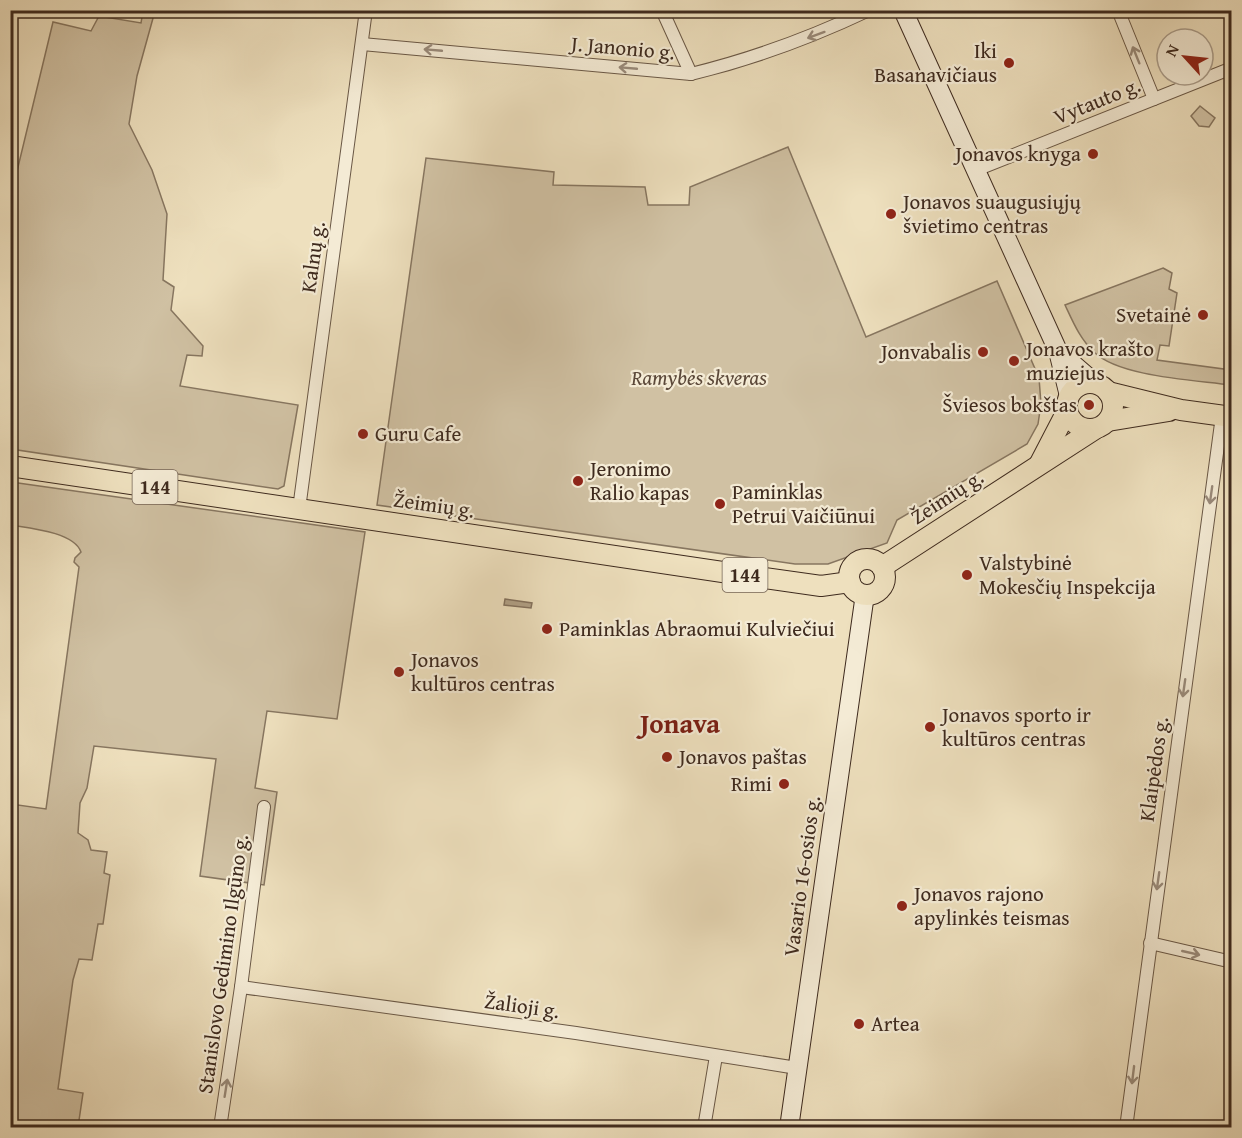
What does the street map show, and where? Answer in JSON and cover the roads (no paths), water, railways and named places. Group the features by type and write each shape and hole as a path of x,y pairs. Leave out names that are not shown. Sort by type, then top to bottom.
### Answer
{"main road":[{"path":"903,10 1058,351 1074,424 1080,428 1181,410"},
{"path":"1058,351 1102,388 1113,407 1102,425"},
{"path":"1039,466 1079,385 1102,388 1181,410 1227,417"},
{"name":"Žeimių g.","path":"882,567 1102,425"},
{"name":"Žeimių g.","path":"10,466 821,586 850,582"},
{"path":"874,560 882,567 885,578 881,588 871,594 856,590 850,582 851,571 858,562 874,560"},
{"name":"Vasario 16-osios g.","path":"789,1128 865,594"}],"street":[{"name":"Kalnų g.","path":"299,509 366,10"},
{"path":"662,10 691,74"},
{"name":"J. Janonio g.","path":"362,44 691,74 732,64 815,35 869,10"},
{"path":"1118,10 1154,99"},
{"name":"Vytauto g.","path":"976,170 1232,68"},
{"name":"Klaipėdos g.","path":"1126,1128 1150,943 1227,417"},
{"name":"Stanislovo Gedimino Ilgūno g.","path":"220,1128 264,807"},
{"path":"1150,943 1232,962"},
{"name":"Žalioji g.","path":"241,987 576,1033 798,1068"},
{"path":"704,1128 716,1056"}],"place":[{"name":"Iki Basanavičiaus","path":"1009,63"},
{"name":"Jonavos knyga","path":"1093,154"},
{"name":"Jonavos suaugusiųjų švietimo centras","path":"891,214"},
{"name":"Svetainė","path":"1203,315"},
{"name":"Jonvabalis","path":"983,352"},
{"name":"Jonavos krašto muziejus","path":"1014,361"},
{"name":"Šviesos bokštas","path":"1089,405"},
{"name":"Guru Cafe","path":"363,434"},
{"name":"Jeronimo Ralio kapas","path":"578,481"},
{"name":"Paminklas Petrui Vaičiūnui","path":"720,504"},
{"name":"Valstybinė Mokesčių Inspekcija","path":"967,575"},
{"name":"Paminklas Abraomui Kulviečiui","path":"547,629"},
{"name":"Jonavos kultūros centras","path":"399,672"},
{"name":"Jonavos sporto ir kultūros centras","path":"930,727"},
{"name":"Jonavos paštas","path":"667,757"},
{"name":"Rimi","path":"784,784"},
{"name":"Jonavos rajono apylinkės teismas","path":"902,906"},
{"name":"Artea","path":"859,1024"}],"district":[{"name":"Jonava","path":"680,724"}],"park label":[{"name":"Ramybės skveras","path":"699,378"}]}
